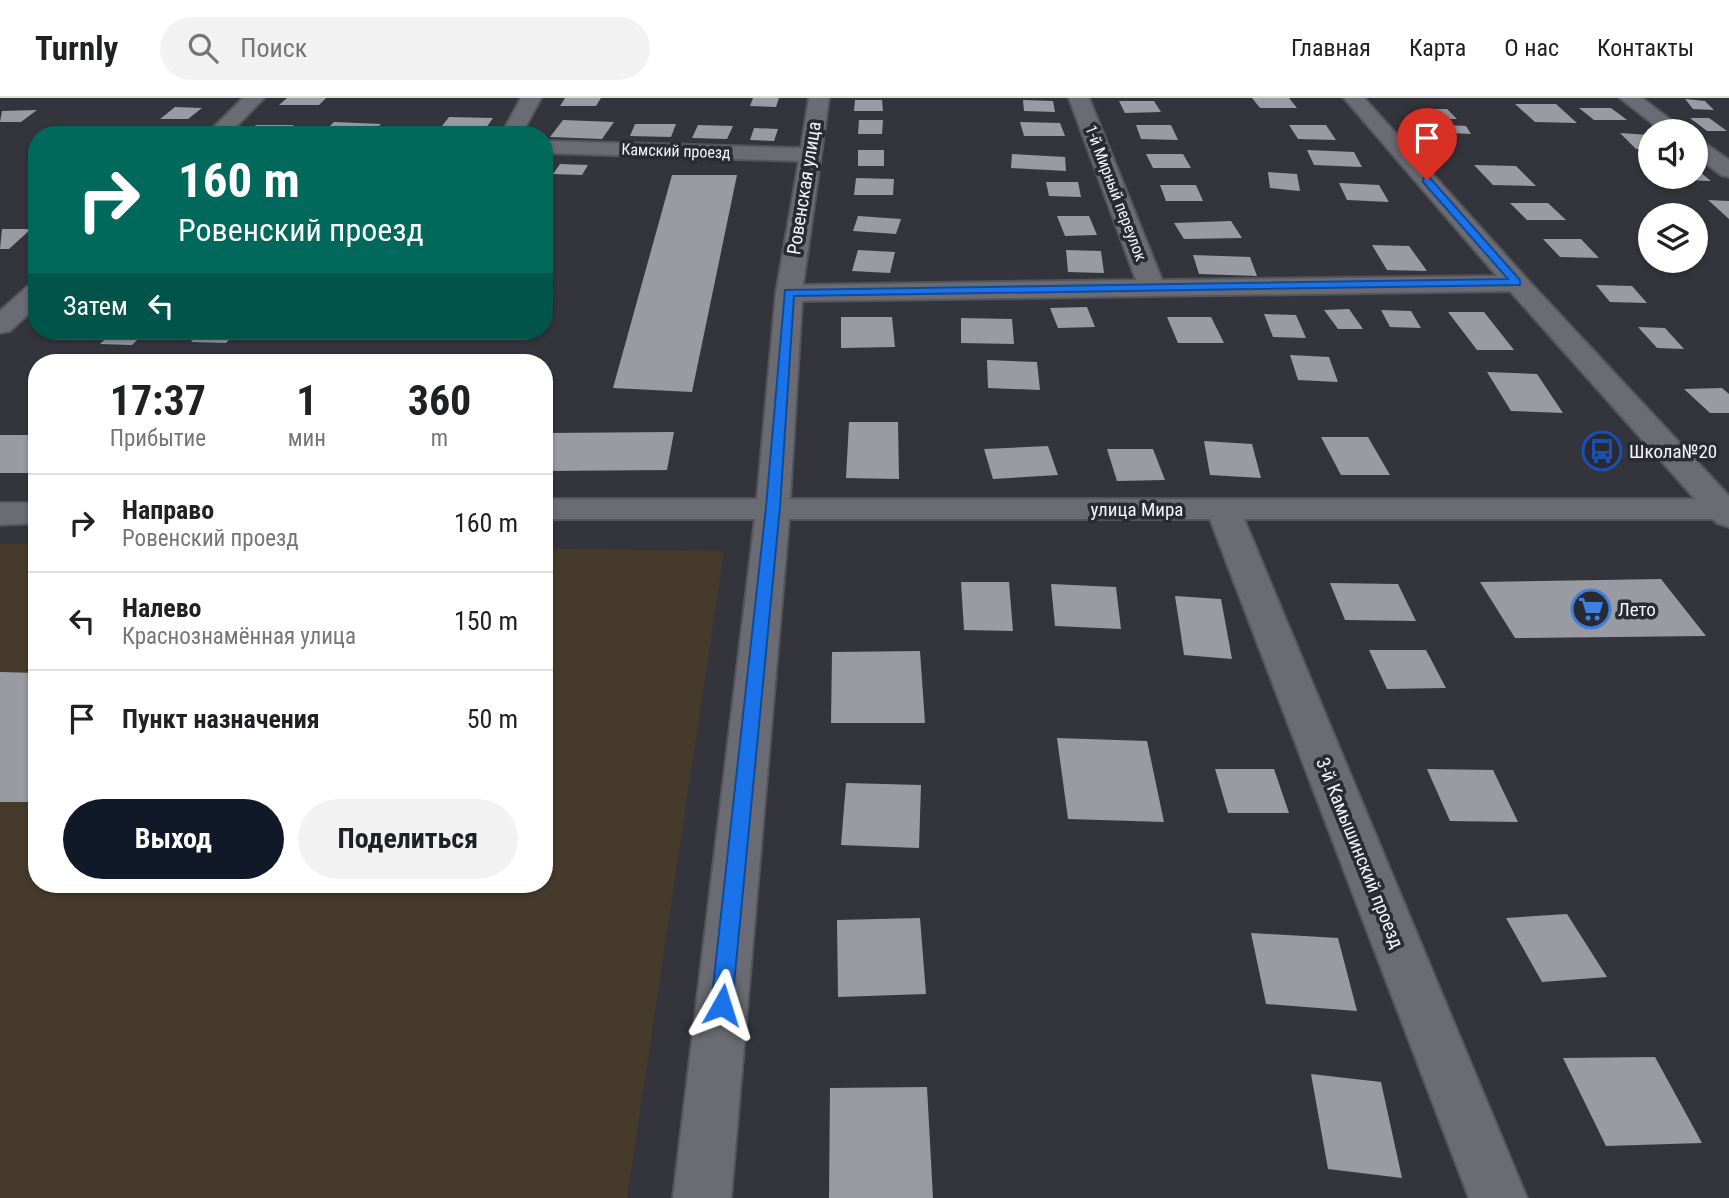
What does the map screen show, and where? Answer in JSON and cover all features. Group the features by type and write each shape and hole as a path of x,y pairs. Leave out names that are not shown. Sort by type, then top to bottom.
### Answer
{"street":[{"path":"225,126 254,98"},
{"path":"515,126 531,98"},
{"name":"Ровенская улица","path":"702,1198 773,507 789,293 808,155 819,98"},
{"name":"1-й Мирный переулок","path":"1079,98 1152,288"},
{"path":"1354,98 1517,282 1727,511"},
{"path":"1630,98 1659,119"},
{"name":"Камский проезд","path":"553,147 808,155"},
{"path":"1708,155 1729,170"},
{"path":"789,293 1517,282"},
{"path":"0,325 28,300"},
{"name":"улица Мира","path":"553,509 773,507 1727,511"},
{"name":"3-й Камышинский проезд","path":"1223,509 1498,1198"},
{"path":"0,514 28,513"}],"shaded area":[{"path":"0,544 28,544 28,893 553,893 553,549 724,551 627,1198 0,1198"}],"building":[{"path":"287,98 326,98 319,105 279,105"},
{"path":"565,98 601,98 596,106 560,106"},
{"path":"753,98 779,98 776,107 750,106"},
{"path":"1252,98 1289,98 1297,108 1260,108"},
{"path":"1685,99 1705,101 1714,110 1693,109"},
{"path":"855,100 882,100 883,111 854,111"},
{"path":"1023,100 1053,101 1055,112 1024,111"},
{"path":"1119,101 1154,101 1161,112 1125,113"},
{"path":"1515,104 1556,104 1577,123 1535,122"},
{"path":"175,107 202,108 188,119 160,119"},
{"path":"1579,108 1611,108 1627,120 1594,120"},
{"path":"1421,109 1447,109 1457,119 1431,119"},
{"path":"37,110 21,122 0,122 2,111"},
{"path":"449,117 493,118 487,126 442,126"},
{"path":"1709,118 1727,131 1708,131 1708,119 1691,119"},
{"path":"563,120 614,122 602,139 553,137"},
{"path":"859,120 883,120 882,134 858,134"},
{"path":"334,122 381,124 379,126 330,126"},
{"path":"1020,122 1060,123 1065,136 1024,136"},
{"path":"635,124 676,124 671,137 630,136"},
{"path":"1427,124 1466,126 1471,134 1432,132"},
{"path":"256,125 294,125 293,126"},
{"path":"698,125 733,126 727,139 692,138"},
{"path":"1136,125 1171,125 1178,140 1141,139"},
{"path":"1289,125 1326,125 1336,140 1298,139"},
{"path":"754,128 778,129 774,141 750,140"},
{"path":"1620,133 1638,134 1636,149"},
{"path":"858,150 884,150 884,166 858,166"},
{"path":"1307,150 1354,152 1362,167 1314,165"},
{"path":"1012,154 1065,157 1066,171 1011,168"},
{"path":"1146,154 1183,154 1191,168 1153,168"},
{"path":"560,164 588,165 582,175 553,174"},
{"path":"1474,165 1516,166 1536,186 1493,185"},
{"path":"1268,172 1297,174 1300,191 1270,188"},
{"path":"672,175 737,175 692,392 613,388"},
{"path":"856,178 894,179 893,195 854,195"},
{"path":"1046,182 1078,182 1081,197 1049,196"},
{"path":"1339,183 1379,185 1389,202 1347,200"},
{"path":"1160,185 1196,185 1203,201 1166,201"},
{"path":"1708,200 1729,201 1729,219"},
{"path":"1510,203 1548,203 1566,220 1527,220"},
{"path":"858,216 901,219 896,234 853,231"},
{"path":"1057,216 1089,216 1097,235 1065,236"},
{"path":"1231,221 1242,238 1184,239 1174,223"},
{"path":"2,229 28,229 9,249 0,249"},
{"path":"1543,239 1581,239 1599,258 1560,257"},
{"path":"1372,245 1409,246 1427,271 1387,270"},
{"path":"858,250 895,252 890,273 852,271"},
{"path":"1066,250 1101,251 1104,273 1068,272"},
{"path":"1193,255 1250,257 1257,276 1199,274"},
{"path":"1596,285 1632,286 1647,303 1610,302"},
{"path":"1087,307 1095,327 1058,328 1050,308"},
{"path":"1349,309 1363,329 1338,329 1324,310"},
{"path":"1381,310 1411,311 1421,328 1390,327"},
{"path":"1448,312 1484,312 1514,350 1477,350"},
{"path":"1264,314 1296,315 1306,338 1273,337"},
{"path":"841,317 892,317 895,347 841,348"},
{"path":"1167,317 1211,317 1224,343 1178,343"},
{"path":"961,318 1012,319 1014,344 961,343"},
{"path":"1638,327 1665,328 1684,349 1657,348"},
{"path":"104,340 137,340 132,345 100,344"},
{"path":"193,340 229,340 226,343 191,342"},
{"path":"1290,355 1329,357 1338,382 1298,380"},
{"path":"987,360 1037,362 1040,390 988,388"},
{"path":"1487,372 1537,374 1563,413 1511,411"},
{"path":"1722,388 1729,394 1729,413 1710,413 1684,389"},
{"path":"849,422 898,422 899,479 846,478"},
{"path":"674,432 667,470 553,471 553,433"},
{"path":"0,435 28,435 28,473 0,473"},
{"path":"1321,437 1368,437 1390,475 1341,475"},
{"path":"1204,441 1252,444 1261,478 1210,475"},
{"path":"1048,446 1058,475 993,479 984,449"},
{"path":"1107,449 1153,449 1165,480 1117,481"},
{"name":"Лето","path":"1661,579 1706,636 1515,638 1480,582"},
{"path":"961,582 1009,582 1013,631 964,630"},
{"path":"1330,583 1398,584 1416,621 1345,620"},
{"path":"1051,584 1116,587 1121,629 1055,626"},
{"path":"1175,596 1221,599 1232,659 1184,655"},
{"path":"1369,650 1426,650 1446,688 1387,689"},
{"path":"920,651 925,723 831,723 832,652"},
{"path":"0,672 28,673 28,802 0,802"},
{"path":"1057,738 1147,741 1164,822 1068,819"},
{"path":"1215,769 1274,769 1289,813 1228,813"},
{"path":"1427,769 1493,770 1518,822 1450,821"},
{"path":"846,783 921,785 919,848 841,845"},
{"path":"1567,914 1607,977 1542,982 1506,918"},
{"path":"920,918 926,994 838,997 837,920"},
{"path":"1251,933 1338,938 1357,1011 1266,1004"},
{"path":"1655,1057 1702,1143 1606,1146 1563,1058"},
{"path":"1311,1074 1381,1082 1402,1178 1328,1169"},
{"path":"927,1087 933,1198 829,1198 830,1088"}],"place":[{"name":"Школа№20","path":"1602,451"},
{"name":"Лето","path":"1591,609"}],"route":[{"path":"722,1005 773,507 789,293 1517,282 1427,180"}]}
